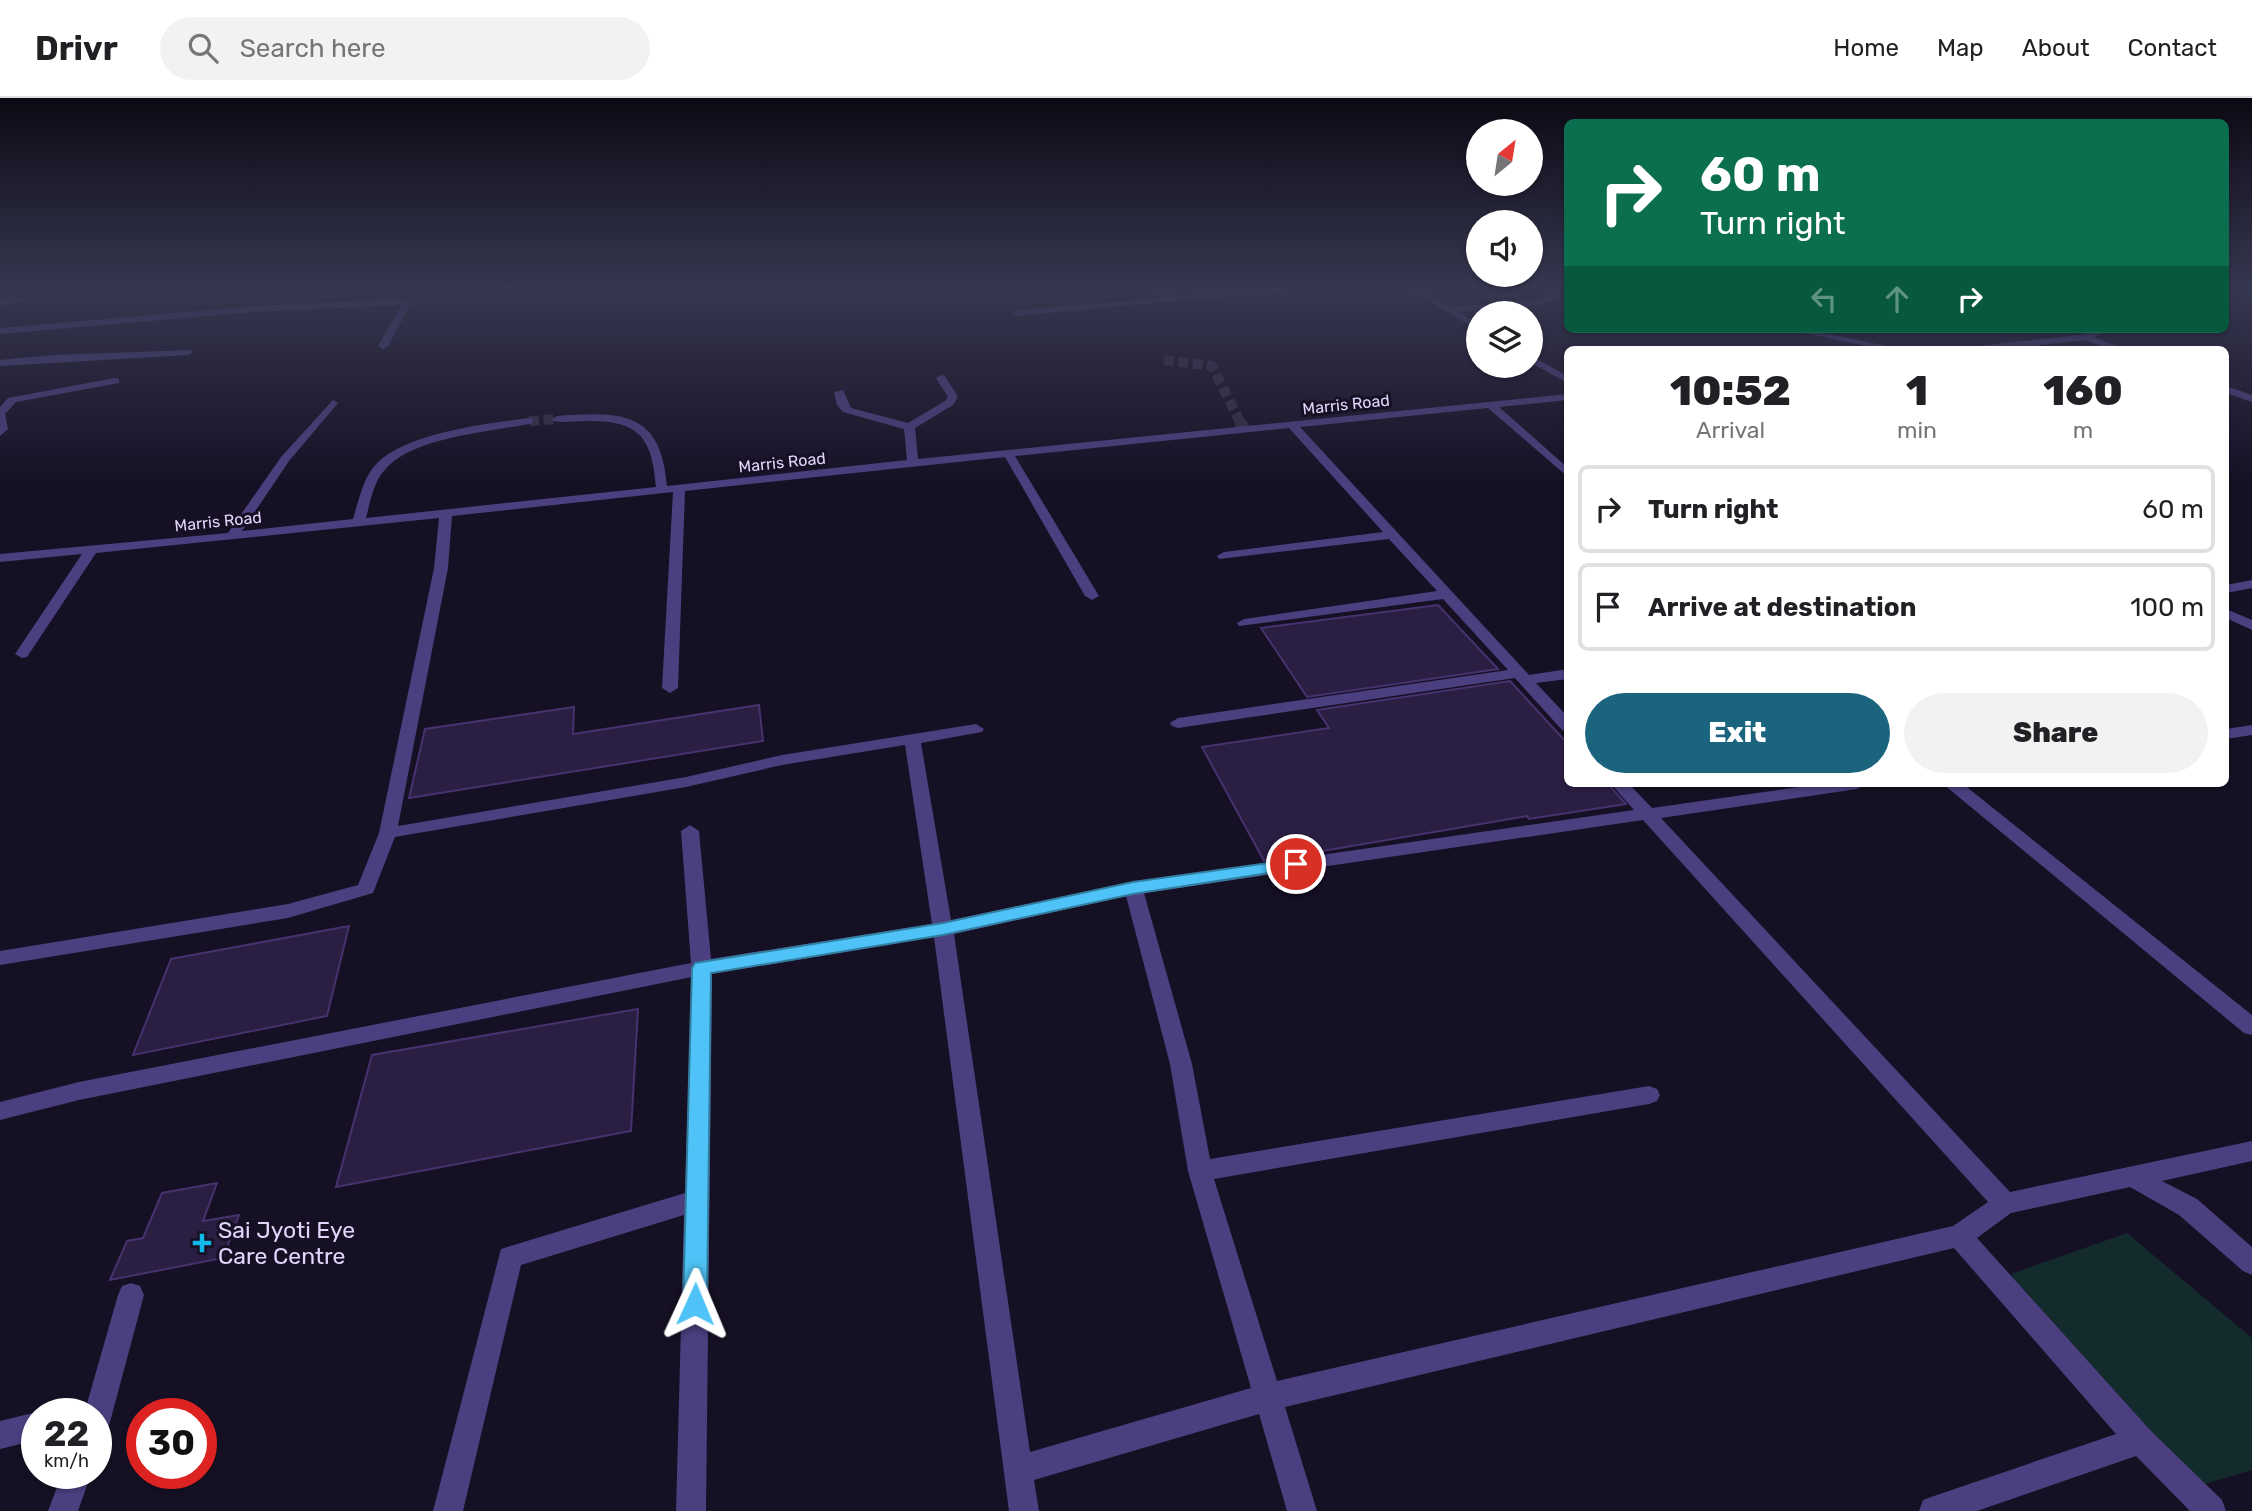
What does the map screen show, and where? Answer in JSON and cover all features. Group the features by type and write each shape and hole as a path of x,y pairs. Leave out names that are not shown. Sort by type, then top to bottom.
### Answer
{"street":[{"path":"0,363 113,354 188,352"},
{"path":"1543,366 1564,378"},
{"path":"838,392 842,405 847,410 909,427 949,403 953,397 941,378"},
{"path":"0,433 3,429 0,414 12,400 114,381"},
{"path":"2229,390 2252,399"},
{"name":"Marris Road","path":"0,558 1564,397"},
{"path":"232,536 285,459 333,403"},
{"path":"1491,405 1564,470"},
{"path":"557,419 609,418 632,425 649,436 657,453 662,491"},
{"path":"358,522 378,469 400,453 450,436 529,421"},
{"path":"1293,426 1564,723"},
{"path":"909,427 913,463"},
{"path":"1008,453 1092,596"},
{"path":"670,688 679,489"},
{"path":"0,958 288,911 366,889 388,833 441,568 446,514"},
{"path":"1224,556 1392,535"},
{"path":"22,654 92,550"},
{"path":"2229,588 2252,584"},
{"path":"1244,623 1447,594"},
{"path":"2229,614 2252,626"},
{"path":"1178,723 1522,676 1564,674"},
{"path":"388,833 976,729"},
{"path":"2229,734 2252,730"},
{"path":"912,739 943,929 1024,1511"},
{"path":"1623,787 2005,1204"},
{"path":"0,1111 93,1088 702,968 943,929 1133,888 1836,787"},
{"path":"1956,787 2252,1027"},
{"path":"690,831 702,968 691,1511"},
{"path":"1133,888 1181,1064 1200,1171 1302,1511"},
{"path":"1200,1171 1648,1095"},
{"path":"1017,1471 1268,1397 1959,1236 2005,1204 2252,1151"},
{"path":"2133,1177 2188,1207 2252,1263"},
{"path":"449,1511 510,1257 697,1200"},
{"path":"1959,1236 2140,1440 2211,1511"},
{"path":"98,1398 131,1295"},
{"path":"0,1435 21,1430"},
{"path":"1934,1511 2140,1440"},
{"path":"63,1511 71,1489"}],"green space":[{"path":"2127,1233 2252,1338 2252,1470 2185,1490 2022,1298 2011,1274"}],"building":[{"path":"1438,605 1498,669 1307,697 1261,628"},
{"path":"1510,681 1564,740 1564,787 1611,787 1626,804 1529,819 1527,816 1264,861 1202,747 1329,728 1317,710"},
{"path":"759,705 763,741 409,798 425,729 574,707 573,734"},
{"path":"349,926 327,1016 133,1055 171,959"},
{"path":"638,1009 631,1131 336,1187 372,1055"},
{"path":"217,1183 203,1221 239,1215 223,1258 110,1280 127,1241 143,1238 162,1193"}],"tunnel":[{"path":"1164,360 1212,366 1240,422"},
{"path":"529,421 557,419"},
{"path":"1240,422 1245,431"}],"place":[{"name":"Sai Jyoti Eye Care Centre","path":"202,1243"}],"route":[{"path":"695,1304 702,968 943,929 1133,888 1296,864"}]}
